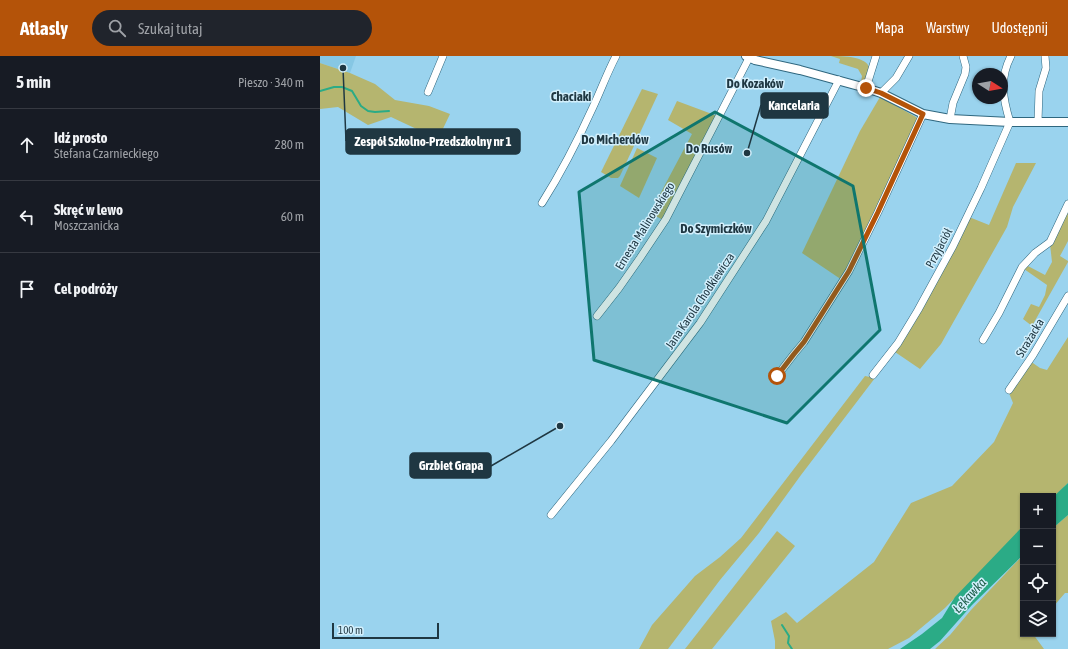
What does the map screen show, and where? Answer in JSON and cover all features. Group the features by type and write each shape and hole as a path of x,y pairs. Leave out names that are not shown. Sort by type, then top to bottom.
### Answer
{"street":[{"path":"428,92 443,56"},
{"path":"542,202 568,158 616,56"},
{"path":"866,88 876,56"},
{"path":"881,93 896,78 909,56"},
{"path":"950,119 953,103 965,74 966,67 963,56"},
{"path":"1010,122 1005,106 1003,84 1006,64 1011,56"},
{"path":"1038,122 1039,91 1046,68 1045,56"},
{"path":"748,57 866,88 881,93 923,114 950,119 1010,122 1068,122"},
{"name":"Ernesta Malinowskiego","path":"597,316 632,270 666,219 748,57"},
{"name":"Jana Karola Chodkiewicza","path":"551,515 611,442 700,323 766,221 839,80"},
{"path":"777,376 804,342 849,271 923,114"},
{"name":"Przyjaciół","path":"873,375 898,343 954,246 1010,122"},
{"path":"983,340 999,313 1022,267 1035,253 1050,242 1068,204"},
{"name":"Strażacka","path":"1010,390 1068,296"}],"highlighted area":[{"path":"715,112 853,186 880,330 787,423 594,360 579,192"}],"shaded area":[{"path":"320,56 356,56 350,73 320,63"},
{"path":"831,56 855,58 866,63 869,67 869,72 863,83 861,82 862,76 858,69 839,63 840,59"},
{"path":"320,63 350,73 375,84 395,100 429,106 450,114 438,139 391,117 368,125 338,107 320,109"},
{"path":"642,89 658,94 620,176 618,178 611,178 601,172"},
{"path":"880,97 918,119 842,280 802,253 860,131"},
{"path":"677,101 720,117 663,220 650,213 692,134 668,120"},
{"path":"637,148 657,158 639,198 620,186"},
{"path":"1016,163 1036,163 1013,207 1007,227 941,344 920,369 895,352 969,217 989,225"},
{"path":"1068,204 1068,241 1060,256 1068,262 1032,326 1023,319 1031,304 1039,307 1045,295 1047,285 1024,269 1026,265 1045,275 1052,262 1050,244"},
{"path":"1068,337 1068,483 1056,495 1056,493 1020,493 1020,531 945,608 909,638 888,649 775,649 771,621 786,612 797,623 874,562 911,503 952,486 994,442 1013,403 1009,393 1030,361 1040,368 1047,370"},
{"path":"865,376 875,378 759,533 720,580 668,649 639,649 652,625 695,576 720,557 741,538"},
{"path":"1068,515 1068,593 1065,593 1056,604 1056,529 1056,525"},
{"path":"777,531 795,546 712,649 685,649"},
{"path":"1020,558 1020,637 1035,637 1044,649 935,649 950,635 971,610"}],"water":[{"path":"1068,483 1068,515 1056,525 1056,494"},
{"name":"Łękawka","path":"1020,529 1020,558 972,605 940,641 930,649 900,649 942,618 955,597"}],"waterway":[{"path":"320,91 334,87 342,87 352,91 361,106 368,111 389,111"},
{"path":"782,625 789,636 788,643 792,649"}],"place":[{"name":"Zespół Szkolno-Przedszkolny nr 1","path":"343,68"},
{"name":"Kancelaria","path":"747,153"},
{"name":"Grzbiet Grapa","path":"560,426"}],"district":[{"name":"Do Kozaków","path":"755,83"},
{"name":"Chaciaki","path":"571,96"},
{"name":"Do Micherdów","path":"615,139"},
{"name":"Do Rusów","path":"709,148"},
{"name":"Do Szymiczków","path":"716,228"}],"route":[{"path":"777,376 804,342 849,271 923,114 881,93 866,88"}]}
